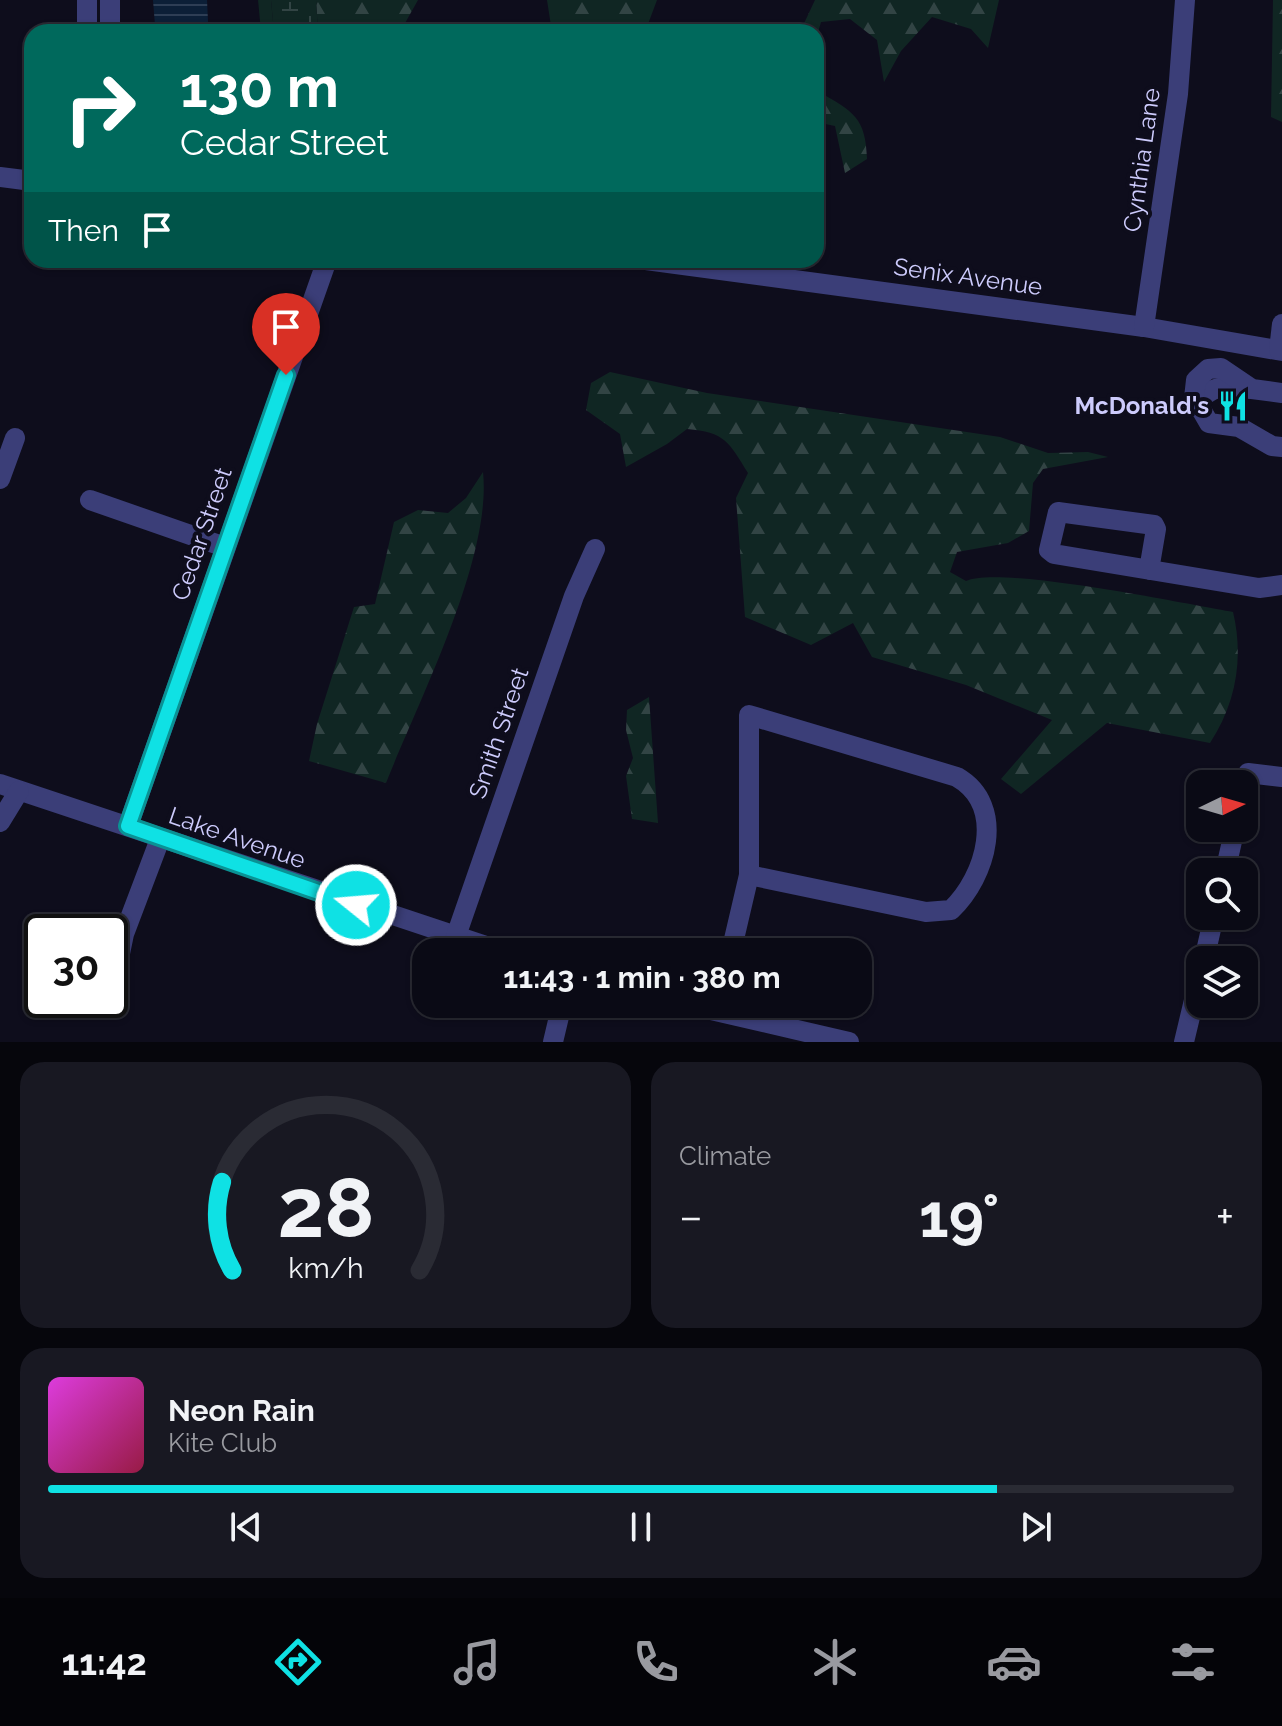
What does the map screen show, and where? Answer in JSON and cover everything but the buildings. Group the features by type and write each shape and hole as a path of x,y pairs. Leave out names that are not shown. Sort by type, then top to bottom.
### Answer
{"street":[{"path":"87,0 87,24"},
{"path":"110,0 110,24"},
{"name":"Cynthia Lane","path":"1144,327 1178,94 1185,0"},
{"path":"0,177 24,180"},
{"name":"Cedar Street","path":"128,826 324,268"},
{"name":"Senix Avenue","path":"760,268 1280,351"},
{"path":"1280,351 1282,324"},
{"path":"1203,434 1192,415 1196,380 1208,369 1221,368 1252,389"},
{"path":"1282,393 1218,387 1205,392 1198,404 1209,423 1239,427 1282,447"},
{"path":"0,479 15,438"},
{"path":"90,500 225,547"},
{"path":"1149,570 1156,529 1154,525 1058,512 1049,550 1054,554 1149,570 1259,588 1282,585"},
{"name":"Smith Street","path":"456,936 574,596 595,549"},
{"path":"734,938 749,875 749,715 957,777 972,785 987,811 975,882 951,910 926,912 749,875"},
{"path":"1258,774 1282,777"},
{"path":"0,822 10,788"},
{"name":"Lake Avenue","path":"10,788 462,938"},
{"path":"128,914 160,839"},
{"path":"553,1042 559,1018"},
{"path":"758,1018 849,1042"},
{"path":"1184,1042 1190,1018"}],"green space":[{"path":"258,0 271,0 273,24 260,24"},
{"path":"271,0 316,0 318,24 273,24"},
{"path":"316,0 418,0 404,24 318,24"},
{"path":"547,0 657,0 648,24 551,24"},
{"path":"815,0 999,0 988,48 971,29 932,17 901,51 884,82 877,40 850,19 804,24"},
{"path":"1273,0 1282,0 1282,122 1271,117"},
{"path":"824,95 849,111 864,134 867,159 845,173 835,126 824,124"},
{"path":"610,372 707,393 1000,437 1048,453 1088,452 1108,457 1043,469 1033,483 1029,531 1008,543 957,552 950,572 966,581 985,577 1053,582 1233,612 1238,646 1235,680 1226,712 1210,743 1107,723 1021,794 1001,779 1052,720 966,685 872,657 853,623 811,645 745,617 736,498 748,473 725,440 700,430 687,429 626,467 620,434 586,410 591,383"},
{"path":"483,472 483,507 465,586 434,671 386,783 309,761 317,724 354,607 375,604 394,522 418,510 448,513 466,498"},
{"path":"649,697 658,823 632,819 626,776 633,758 626,730 627,710"}],"water":[{"path":"153,0 207,0 208,22 155,24"}],"place":[{"name":"McDonald's","path":"1233,406"}],"route":[{"path":"286,375 128,826 356,905"}]}
